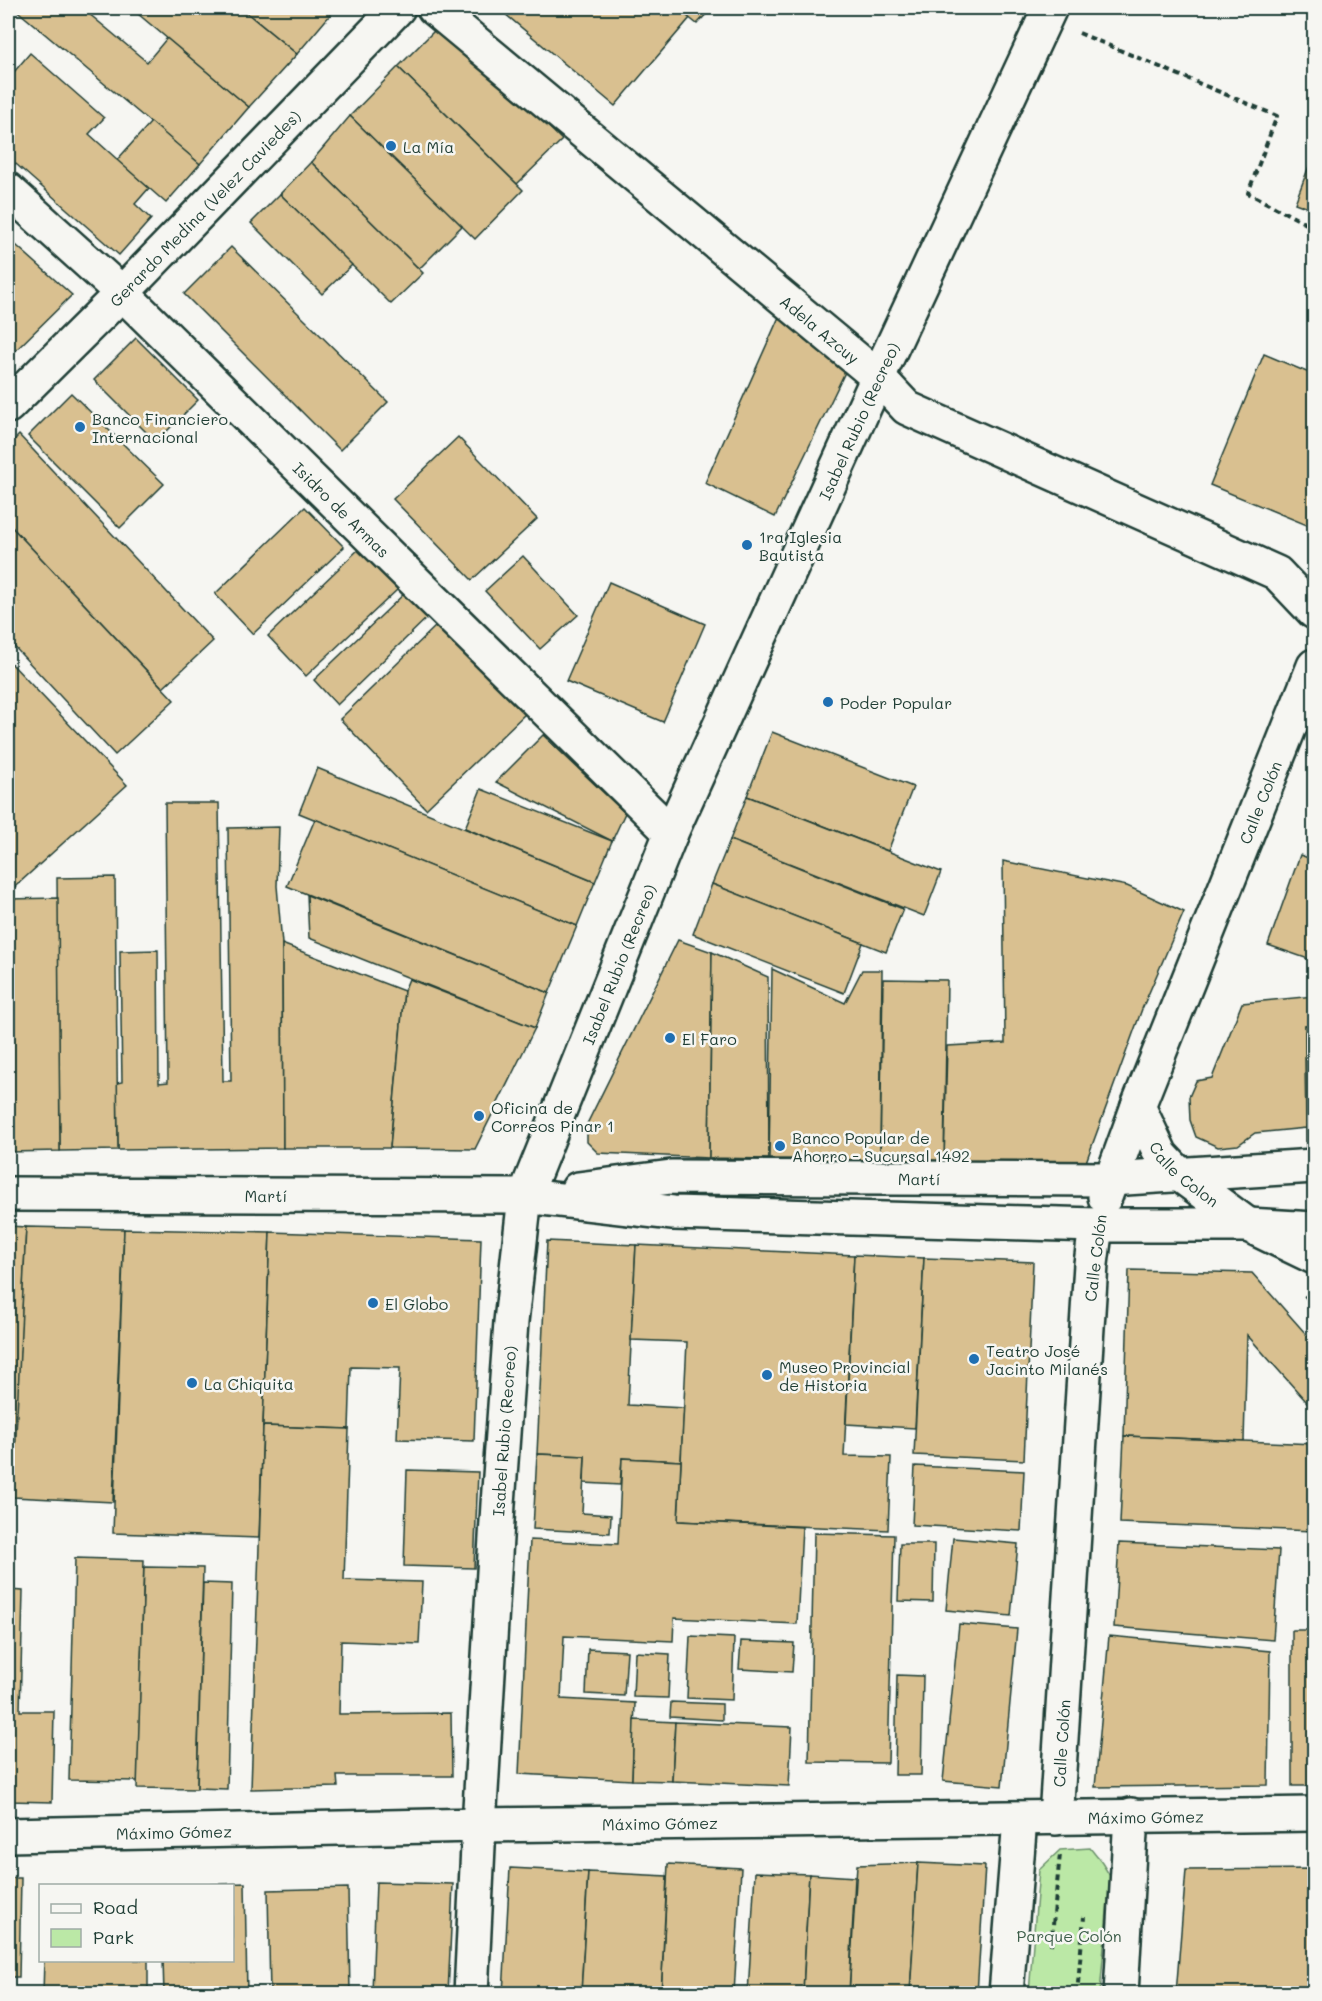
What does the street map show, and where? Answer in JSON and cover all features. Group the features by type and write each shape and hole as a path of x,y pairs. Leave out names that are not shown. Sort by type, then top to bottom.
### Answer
{"main road":[{"name":"Gerardo Medina (Velez Caviedes)","path":"8,406 122,293 398,8"},
{"name":"Adela Azcuy","path":"434,8 879,377 908,408 1277,573 1314,612"},
{"name":"Isabel Rubio (Recreo)","path":"471,1994 479,1825 511,1322 525,1196 671,833 1047,13"},
{"name":"Isidro de Armas","path":"8,190 122,293 671,833"},
{"name":"Calle Colón","path":"1056,1818 1091,1264 1096,1225 1110,1179 1138,1107 1314,666"},
{"name":"Calle Colon","path":"1138,1107 1161,1155 1180,1175 1248,1225 1314,1257"},
{"name":"Martí","path":"525,1196 671,1177 1110,1179 1314,1166"},
{"name":"Martí","path":"8,1194 525,1196 673,1213 1096,1225 1248,1225 1314,1229"},
{"name":"Máximo Gómez","path":"8,1835 479,1825 1314,1814"},
{"path":"1120,1994 1131,1815"},
{"path":"1006,1994 1020,1818"}],"path":[{"path":"1047,13 1277,116 1248,193 1314,228"},
{"path":"1052,1946 1060,1850"},
{"path":"1077,1994 1084,1915"}],"green space":[{"name":"Parque Colón","path":"1090,1848 1110,1876 1100,1993 1029,1993 1039,1870 1060,1850"}],"building":[{"path":"14,8 82,8 147,62 167,38 249,107 200,164"},
{"path":"131,8 241,8 297,54 249,107"},
{"path":"241,8 336,8 297,54"},
{"path":"498,8 677,8 690,18 615,106"},
{"path":"677,8 712,8 697,24"},
{"path":"442,23 562,140 517,184 398,67"},
{"path":"30,53 104,118 89,134 149,188 135,204 151,219 119,255 8,157 8,79"},
{"path":"398,67 523,190 475,239 350,116"},
{"path":"350,116 462,226 419,269 311,162"},
{"path":"151,122 200,164 166,203 117,160"},
{"path":"1314,153 1314,210 1295,203"},
{"path":"311,162 423,273 391,304 280,194"},
{"path":"280,194 352,265 322,294 251,223"},
{"path":"8,238 72,295 8,358"},
{"path":"231,247 388,402 340,450 184,294"},
{"path":"779,317 847,368 775,517 705,483"},
{"path":"136,338 198,400 156,442 94,380"},
{"path":"1264,354 1314,375 1314,528 1210,485"},
{"path":"71,393 164,484 120,528 28,436"},
{"path":"19,435 213,641 163,688 8,523 8,446"},
{"path":"458,437 537,519 472,580 393,499"},
{"path":"305,507 344,547 253,634 215,594"},
{"path":"8,523 174,700 115,755 8,640"},
{"path":"360,548 398,589 306,676 268,636"},
{"path":"523,556 578,615 540,649 485,591"},
{"path":"609,582 705,624 663,722 566,681"},
{"path":"407,591 430,615 337,705 314,680"},
{"path":"438,624 525,714 426,809 340,719"},
{"path":"8,660 127,785 8,893"},
{"path":"772,732 913,787 888,851 747,796"},
{"path":"543,735 625,813 612,841 496,782"},
{"path":"317,768 595,882 577,926 299,813"},
{"path":"481,789 612,841 595,882 465,828"},
{"path":"747,796 941,872 924,916 730,840"},
{"path":"165,803 219,803 223,1081 231,1081 228,828 279,827 277,886 282,944 283,1148 118,1150 117,1083 122,1082 120,951 158,950 159,1083 168,1082"},
{"path":"315,819 577,926 549,993 287,886"},
{"path":"730,840 903,909 886,952 712,884"},
{"path":"1300,855 1314,860 1314,961 1268,945"},
{"path":"1003,861 1127,886 1184,912 1142,1009 1086,1162 944,1161 947,1046 1005,1043"},
{"path":"115,877 118,1150 60,1151 57,878"},
{"path":"712,884 863,943 844,993 693,934"},
{"path":"307,895 549,993 535,1028 309,938"},
{"path":"58,898 60,1151 8,1152 8,899"},
{"name":"El Faro","path":"678,940 712,952 709,1158 598,1153 587,1142 587,1124"},
{"path":"282,944 404,991 390,1148 283,1148"},
{"path":"712,952 768,977 769,1159 709,1158"},
{"path":"772,969 845,1003 862,970 882,970 880,1160 769,1159"},
{"path":"409,979 535,1028 475,1149 390,1148 404,991"},
{"path":"883,979 947,980 944,1161 880,1160"},
{"path":"1314,996 1314,1025 1305,1025 1306,1128 1255,1133 1238,1145 1218,1147 1196,1137 1190,1120 1189,1097 1196,1081 1212,1078 1242,1003"},
{"path":"1305,1025 1314,1025 1314,1147 1306,1147"},
{"path":"8,1226 26,1227 16,1455 8,1454"},
{"path":"26,1227 124,1229 113,1502 13,1497"},
{"name":"La Chiquita","path":"124,1229 270,1232 259,1538 113,1533"},
{"name":"El Globo","path":"270,1232 481,1239 474,1441 397,1439 400,1368 351,1367 349,1429 263,1426"},
{"path":"547,1241 636,1245 628,1405 684,1408 681,1461 622,1458 620,1485 584,1483 585,1456 537,1454"},
{"name":"Museo Provincial de Historia","path":"636,1245 854,1255 844,1456 891,1457 888,1530 678,1521 687,1342 631,1340"},
{"path":"854,1255 924,1258 915,1428 846,1424"},
{"name":"Teatro José Jacinto Milanés","path":"924,1258 1033,1262 1024,1460 914,1455"},
{"path":"1129,1270 1252,1273 1314,1343 1314,1410 1247,1335 1244,1441 1124,1436"},
{"path":"263,1426 349,1429 344,1580 422,1582 419,1644 341,1641 339,1714 451,1713 452,1776 337,1776 338,1787 251,1789"},
{"path":"1124,1436 1314,1444 1314,1531 1120,1523"},
{"path":"537,1454 585,1456 582,1513 611,1515 610,1533 533,1529"},
{"path":"622,1458 681,1461 678,1521 802,1527 797,1624 674,1618 673,1641 564,1636 561,1699 635,1703 632,1780 519,1774 530,1540 618,1544"},
{"path":"915,1466 1024,1471 1021,1531 912,1525"},
{"path":"407,1470 478,1472 474,1568 404,1566"},
{"path":"814,1533 894,1535 888,1763 809,1762"},
{"path":"953,1538 1018,1544 1011,1616 946,1610"},
{"path":"1119,1543 1279,1550 1273,1640 1114,1627"},
{"path":"900,1544 934,1544 933,1602 898,1601"},
{"path":"75,1558 144,1560 138,1781 69,1780"},
{"path":"144,1567 203,1568 197,1789 137,1788"},
{"path":"203,1583 232,1584 227,1789 197,1788"},
{"path":"8,1590 23,1591 20,1711 54,1711 52,1802 8,1801"},
{"path":"959,1624 1017,1629 1002,1786 943,1781"},
{"path":"1292,1630 1314,1630 1314,1786 1292,1786"},
{"path":"690,1636 734,1638 732,1700 687,1698"},
{"path":"1109,1636 1270,1651 1268,1785 1095,1787"},
{"path":"741,1641 794,1643 792,1672 739,1669"},
{"path":"588,1649 627,1651 624,1696 586,1694"},
{"path":"635,1652 670,1654 668,1698 633,1697"},
{"path":"897,1675 923,1676 921,1775 895,1775"},
{"path":"671,1702 722,1704 722,1720 670,1717"},
{"path":"634,1720 675,1722 672,1781 632,1780"},
{"path":"675,1722 792,1727 789,1786 672,1781"},
{"path":"918,1863 910,1994 849,1994 857,1865"},
{"path":"918,1863 985,1866 977,1994 910,1994"},
{"path":"668,1864 741,1868 734,1994 661,1994"},
{"path":"510,1868 588,1872 581,1994 503,1994"},
{"path":"1314,1869 1314,1994 1176,1994 1186,1870"},
{"path":"588,1872 667,1876 661,1994 581,1994"},
{"path":"755,1872 809,1874 803,1994 748,1994"},
{"path":"809,1874 855,1877 849,1994 803,1994"},
{"path":"8,1878 21,1878 19,1977 8,1977"},
{"path":"376,1882 453,1884 448,1994 372,1994"},
{"path":"245,1883 247,1994 164,1994 163,1962 234,1962 234,1884 219,1884"},
{"path":"348,1888 350,1994 270,1994 268,1890"},
{"path":"44,1962 148,1962 148,1994 43,1994"}],"place":[{"name":"La Mía","path":"391,146"},
{"name":"Banco Financiero Internacional","path":"80,427"},
{"name":"1ra Iglesia Bautista","path":"747,545"},
{"name":"Poder Popular","path":"828,702"},
{"name":"El Faro","path":"670,1038"},
{"name":"Oficina de Correos Pinar 1","path":"479,1116"},
{"name":"Banco Popular de Ahorro - Sucursal 1492","path":"780,1146"},
{"name":"El Globo","path":"373,1303"},
{"name":"Teatro José Jacinto Milanés","path":"974,1359"},
{"name":"Museo Provincial de Historia","path":"767,1375"},
{"name":"La Chiquita","path":"192,1383"}]}
